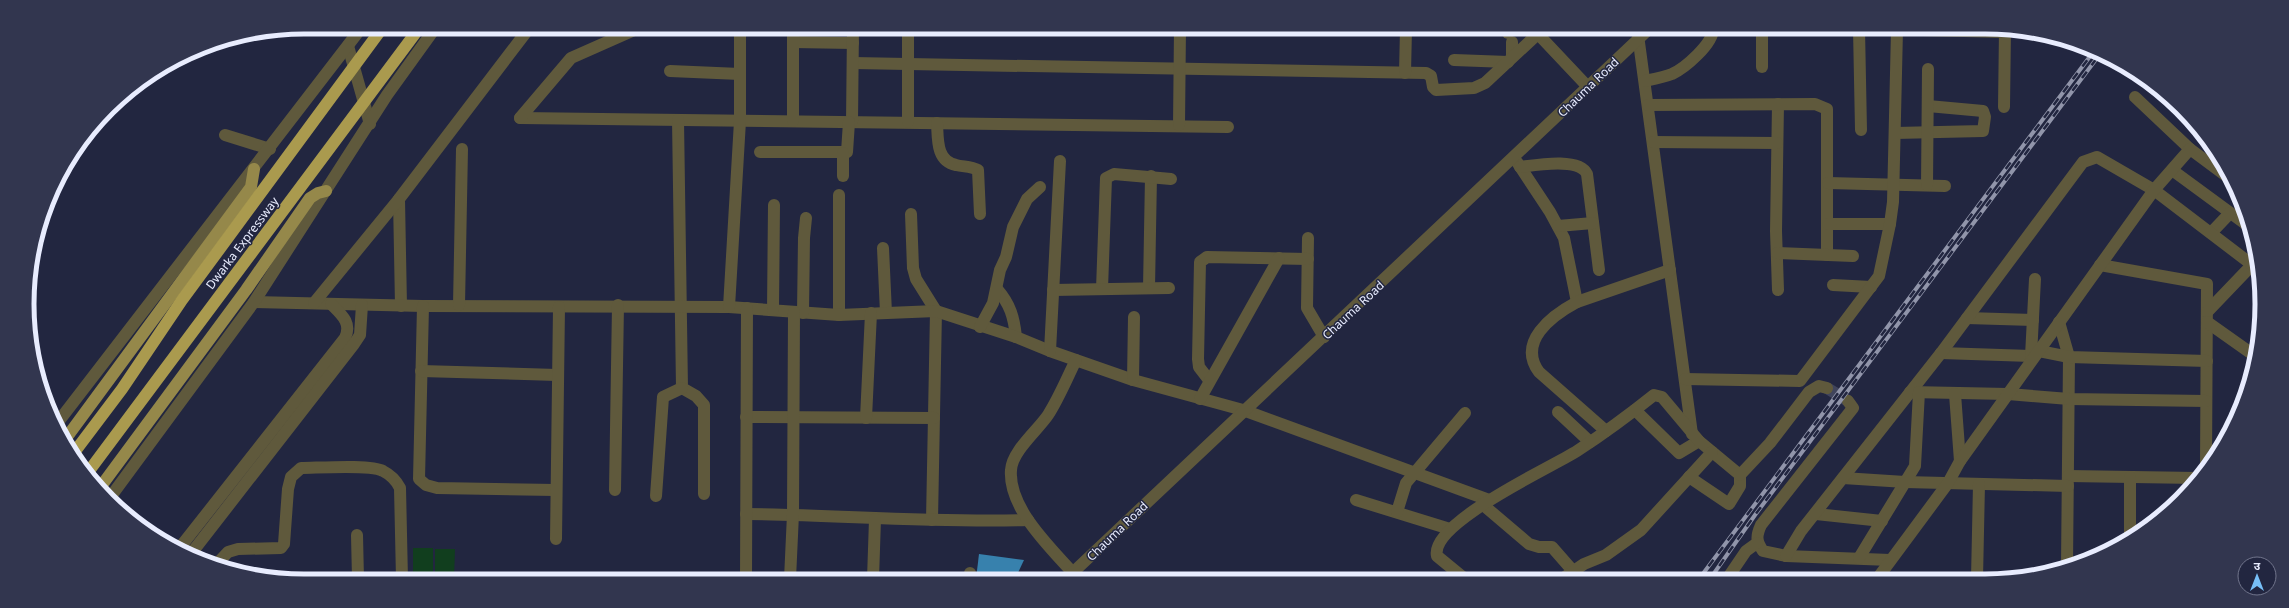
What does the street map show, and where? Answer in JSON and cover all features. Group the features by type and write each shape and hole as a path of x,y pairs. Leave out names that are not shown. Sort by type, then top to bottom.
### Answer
{"highway":[{"name":"Dwarka Expressway","path":"77,449 122,389 182,300 379,34"},
{"name":"Dwarka Expressway","path":"91,469 415,34"}],"main road":[{"path":"68,435 251,186 254,169"},
{"path":"103,484 310,198 318,193 326,191"}],"street":[{"path":"61,420 357,34"},
{"path":"112,494 254,302 370,124 387,95 431,34"},
{"path":"314,303 399,199 525,34"},
{"path":"628,34 571,58 520,118 1228,127"},
{"path":"729,307 740,121 740,34"},
{"path":"793,34 793,121"},
{"path":"760,152 847,152 851,122 853,34"},
{"path":"908,34 908,122"},
{"path":"1179,126 1180,34"},
{"path":"1405,73 1406,34"},
{"path":"853,62 1430,74 1433,87 1436,90 1463,89 1485,83 1537,34"},
{"path":"1543,34 1588,87"},
{"path":"1638,34 1685,379 1696,437"},
{"name":"Chauma Road","path":"1071,574 1243,410 1517,162 1638,34"},
{"path":"1645,81 1672,74 1685,66 1708,43 1713,34"},
{"path":"1762,34 1762,67"},
{"path":"1859,34 1861,130"},
{"path":"1685,379 1800,381 1871,287 1882,269 1890,224 1895,132 1897,34"},
{"path":"1509,35 1510,60"},
{"path":"2004,107 2005,35"},
{"path":"793,42 853,43"},
{"path":"348,46 370,124"},
{"path":"1454,60 1510,60"},
{"path":"1927,185 1928,69"},
{"path":"670,71 740,74"},
{"path":"2135,97 2190,149 2220,172"},
{"path":"1778,104 1778,290"},
{"path":"1648,105 1815,104 1827,109 1827,254"},
{"path":"1895,132 1928,133 1983,131 1985,125 1983,111 1978,109 1928,106"},
{"path":"678,120 682,388"},
{"path":"937,123 938,149 943,156 956,165 970,166 978,170 980,214"},
{"path":"225,135 270,149"},
{"path":"1653,142 1777,143"},
{"path":"459,305 462,149"},
{"path":"1880,574 1948,483 1960,461 2008,394 2035,353 2154,190 2190,149"},
{"path":"843,153 843,176"},
{"path":"1786,556 1801,531 1915,392 1941,353 2083,162 2097,157 2154,190 2252,264"},
{"path":"1050,351 1060,161"},
{"path":"1517,162 1578,165 1584,168 1587,174 1599,270"},
{"path":"1517,162 1558,226 1566,246 1576,302"},
{"path":"2172,170 2242,222"},
{"path":"1102,289 1106,178 1114,174 1172,179"},
{"path":"1149,288 1151,176"},
{"path":"1828,183 1945,186"},
{"path":"980,327 993,303 998,278 1006,257 1013,227 1027,199 1040,187"},
{"path":"839,195 839,315"},
{"path":"399,199 400,306"},
{"path":"773,310 774,205"},
{"path":"2211,234 2230,213"},
{"path":"912,214 913,268 916,279 936,311 932,520"},
{"path":"790,574 793,514 792,417 798,313 806,218"},
{"path":"1558,226 1593,223"},
{"path":"1828,224 1890,224"},
{"path":"1308,238 1307,308 1324,337"},
{"path":"883,248 886,313"},
{"path":"1777,253 1853,256"},
{"path":"1208,380 1199,367 1198,359 1200,262 1207,257 1254,256 1308,259"},
{"path":"1200,399 1208,380 1279,258"},
{"path":"2100,265 2208,284 2206,458"},
{"path":"1606,431 1539,372 1533,364 1530,354 1532,344 1546,324 1563,310 1576,302 1670,270"},
{"path":"2207,317 2253,270"},
{"path":"2035,279 2033,320 2035,353"},
{"path":"1833,285 1871,287"},
{"path":"1053,290 1169,288"},
{"path":"997,289 1007,301 1012,311 1016,337"},
{"path":"254,302 400,306 459,305 559,307 618,305 729,307 839,315 936,311 980,327 1016,337 1050,351 1133,380 1243,410 1415,471 1486,502 1529,544 1539,547 1552,547 1573,572"},
{"path":"182,545 345,338 348,331 347,323 331,304"},
{"path":"194,550 354,344 360,335 362,305"},
{"path":"615,490 618,305"},
{"path":"423,306 419,479 426,484 437,488 555,490"},
{"path":"556,539 555,490 559,307"},
{"path":"746,574 747,308"},
{"path":"866,418 871,313"},
{"path":"1133,380 1134,317"},
{"path":"2207,317 2251,353"},
{"path":"1967,318 2033,320"},
{"path":"2059,322 2069,357 2067,561"},
{"path":"347,323 362,323"},
{"path":"1941,353 2035,353 2069,357 2207,361"},
{"path":"1068,574 1028,520 1013,487 1011,469 1020,450 1048,415 1076,360"},
{"path":"421,371 557,375"},
{"path":"1690,477 1729,504 1740,486 1740,475 1770,443 1809,392 1819,386 1827,388"},
{"path":"682,388 696,396 704,405 704,494"},
{"path":"656,496 663,397 682,388"},
{"path":"1915,392 2008,394 2069,399 2206,401"},
{"path":"1860,558 1915,466 1915,392"},
{"path":"1955,394 1960,461"},
{"path":"1459,574 1437,556 1436,552 1440,542 1450,529 1486,502 1559,462 1590,442 1654,395 1662,397 1696,437 1740,475"},
{"path":"1848,401 1853,408 1762,525 1757,533 1757,543 1763,551 1786,556 1890,560"},
{"path":"1635,410 1679,453 1696,437"},
{"path":"1558,412 1590,442"},
{"path":"1397,512 1403,488 1415,471 1465,413"},
{"path":"746,417 934,418"},
{"path":"1570,574 1584,564 1606,556 1641,530 1712,452"},
{"path":"220,561 228,552 238,549 281,548 284,544 288,489 292,477 301,468 365,468 382,470 396,480 400,488 402,574"},
{"path":"1843,478 1905,482 1979,484 2130,477 2191,478"},
{"path":"2130,477 2130,531"},
{"path":"1977,574 1979,484"},
{"path":"1356,500 1450,529"},
{"path":"746,514 793,514 875,519 1028,520"},
{"path":"1816,514 1882,522"},
{"path":"873,574 875,519"},
{"path":"357,535 358,574"},
{"path":"1731,574 1746,552 1757,543"}],"green space":[{"path":"413,548 433,548 433,574 413,574"},
{"path":"435,549 455,549 454,574 435,574"}],"water":[{"path":"979,554 1024,560 1017,574 977,574"}],"tunnel":[{"path":"1827,388 1848,401"}],"railway":[{"path":"1703,574 2090,56"},
{"path":"1714,574 1755,515 2096,59"}]}
